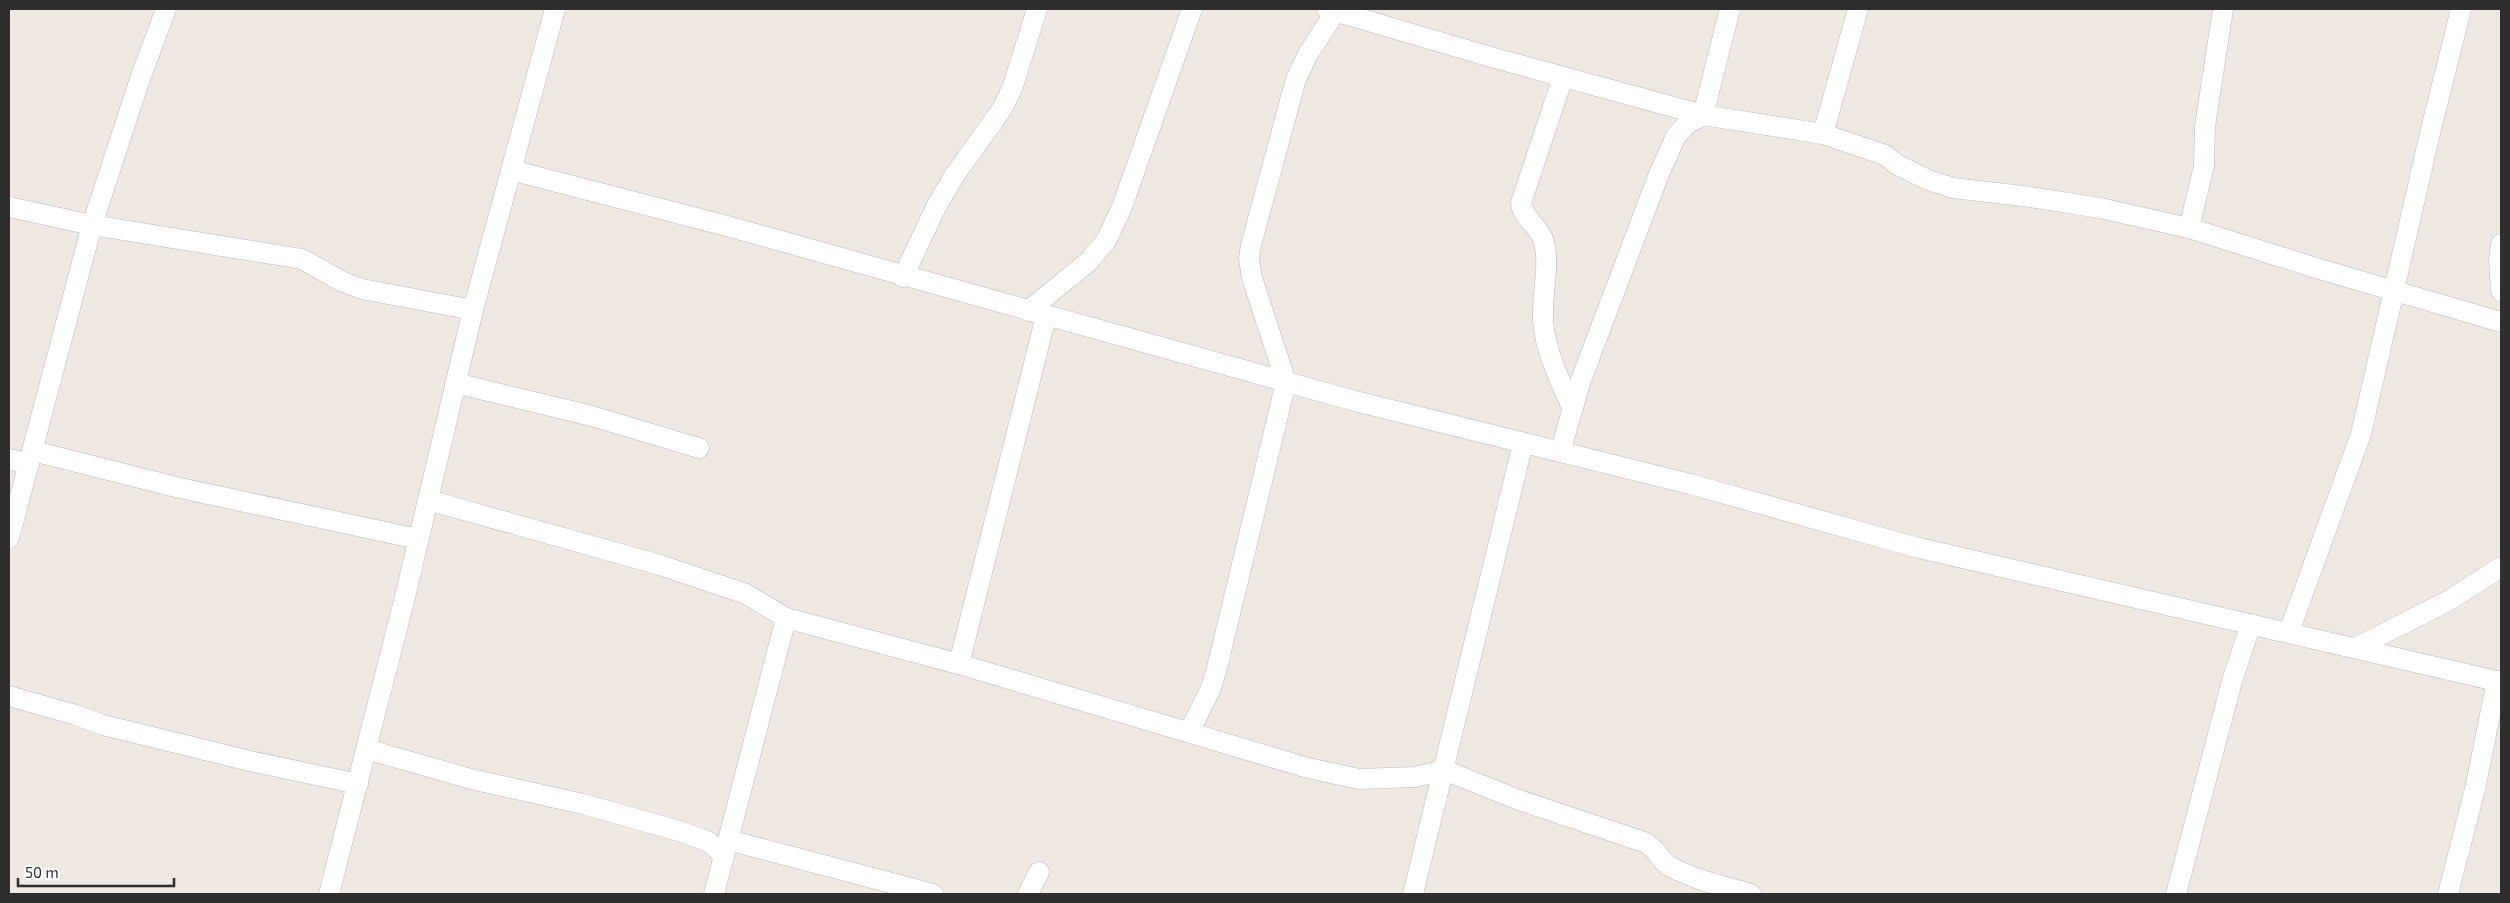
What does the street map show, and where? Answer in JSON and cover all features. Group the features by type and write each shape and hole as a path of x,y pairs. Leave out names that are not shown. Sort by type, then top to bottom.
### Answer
{"street":[{"path":"9,538 92,225 141,76 166,9"},
{"path":"329,894 358,784 473,310 555,9"},
{"path":"903,276 937,205 954,176 1002,109 1013,86 1037,9"},
{"path":"959,664 1037,314 1106,241 1122,207 1192,9"},
{"path":"1560,452 1573,408 1620,277 1676,136 1687,124 1703,115 1730,9"},
{"path":"1823,134 1858,9"},
{"path":"2189,228 2204,166 2205,126 2223,9"},
{"path":"2289,632 2361,434 2461,9"},
{"path":"1189,732 1211,688 1217,668 1286,382 1252,278 1249,259 1296,79 1331,10 1562,77 1703,115 1823,134 1885,155 1896,164 1928,180 1953,188 2023,196 2100,208 2189,228 2501,322"},
{"path":"1562,77 1521,203 1526,218 1544,241 1546,286 1544,329 1563,388 1573,408"},
{"path":"511,170 727,226 1286,382 1690,484 1915,547 2499,682 2475,789 2448,894"},
{"path":"9,208 92,225 302,258 341,281 362,289 473,310"},
{"path":"2501,244 2499,259 2501,291"},
{"path":"455,383 588,415 699,448"},
{"path":"1413,894 1444,770 1469,658 1523,443"},
{"path":"9,459 31,458 180,488 418,540"},
{"path":"428,500 660,565 746,594 786,618 959,664 1308,768 1359,779 1416,777 1444,770 1519,800 1644,842 1654,847 1667,864 1692,877 1751,894"},
{"path":"2355,648 2448,601 2501,567"},
{"path":"714,894 786,618"},
{"path":"2176,894 2232,681 2251,624"},
{"path":"9,696 76,715 103,726 358,784"},
{"path":"366,749 471,779 584,804 679,831 726,848 933,894"},
{"path":"1028,894 1038,872"}]}
